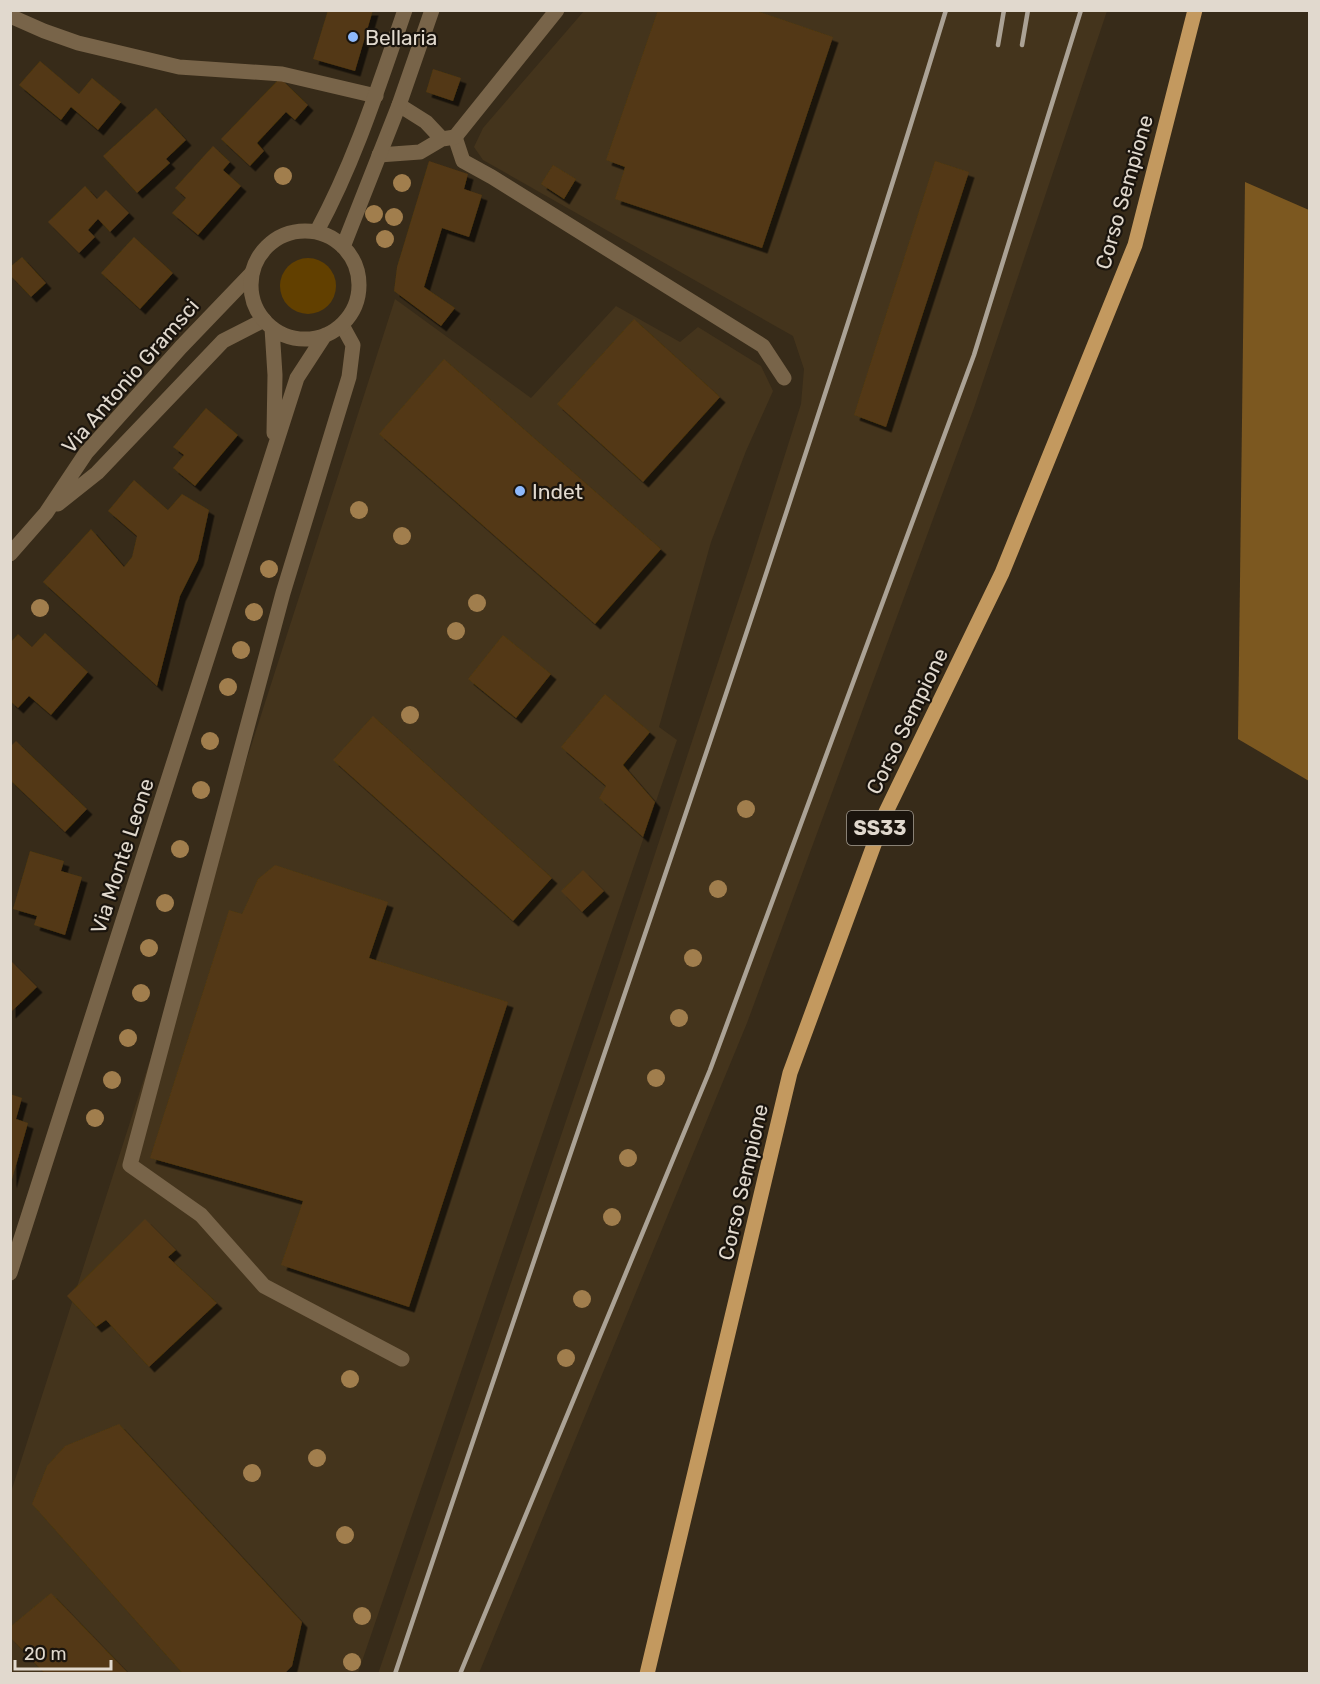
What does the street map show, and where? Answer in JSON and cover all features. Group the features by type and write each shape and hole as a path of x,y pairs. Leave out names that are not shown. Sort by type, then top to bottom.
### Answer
{"main road":[{"name":"Corso Sempione","path":"647,1674 790,1073 886,812 1002,573 1135,245 1195,10"}],"street":[{"path":"317,231 347,168 376,96 405,10"},
{"path":"343,247 399,105 432,10"},
{"path":"379,155 420,152 449,138 557,10"},
{"path":"10,16 78,43 179,67 282,74 376,96"},
{"path":"399,105 449,138 463,161 763,346 784,378"},
{"path":"298,231 317,231 333,238 343,247 352,259 359,278 358,294 353,311 342,325 325,335 305,339 286,336 268,324 254,305 251,294 252,273 260,254 280,236 298,231"},
{"name":"Via Antonio Gramsci","path":"10,554 46,513 86,453 181,347 252,273"},
{"name":"Via Antonio Gramsci","path":"46,513 97,473 223,341 268,324"},
{"name":"Via Monte Leone","path":"268,324 275,375 273,451"},
{"path":"342,325 353,345 349,377 283,593 130,1165 201,1215 264,1286 402,1359"},
{"name":"Via Monte Leone","path":"10,1273 297,378 325,335"}],"shaded area":[{"path":"584,11 1107,11 974,408 747,1023 479,1673 378,1674 602,1015 801,404 804,369 793,336 483,160 474,147 483,128"},
{"path":"1245,182 1309,210 1309,781 1238,739"},
{"path":"308,258 319,260 328,266 334,275 336,286 334,297 328,306 319,312 308,314 297,312 288,306 282,297 280,286 282,275 288,266 297,260"},
{"path":"395,299 531,398 616,306 680,342 698,327 761,366 773,391 746,451 711,542 659,727 677,740 358,1673 11,1674 11,1492"}],"building":[{"path":"328,10 373,10 355,71 313,59"},
{"path":"658,10 754,10 833,37 762,248 615,199 625,167 606,160"},
{"path":"40,61 79,94 92,78 121,102 98,130 71,107 61,120 19,85"},
{"path":"433,69 461,78 453,101 426,92"},
{"path":"280,78 308,105 295,120 286,112 257,143 264,151 250,166 221,139"},
{"path":"156,108 186,140 166,159 170,163 137,193 103,156"},
{"path":"213,146 230,162 223,170 241,186 198,235 172,213 186,198 175,188"},
{"path":"429,161 468,174 464,189 482,195 469,237 442,228 424,287 455,308 441,326 394,291 397,267"},
{"path":"935,161 969,172 886,427 854,415"},
{"path":"553,165 576,179 564,199 541,184"},
{"path":"85,186 97,199 106,190 129,213 110,232 98,219 88,230 95,237 79,253 48,222"},
{"path":"134,237 173,273 140,309 101,273"},
{"path":"22,257 46,283 31,297 10,275 10,267"},
{"path":"634,319 720,397 643,482 557,404"},
{"name":"Indet","path":"444,359 661,549 595,624 379,434"},
{"path":"206,408 238,435 195,486 173,468 184,455 173,447"},
{"path":"134,480 168,510 182,494 209,510 198,560 180,596 157,686 43,582 91,529 124,567 132,557 137,536 108,511"},
{"path":"45,633 88,672 51,715 29,696 18,708 10,701 10,643 18,634 32,647"},
{"path":"503,635 551,674 516,718 468,679"},
{"path":"605,694 650,732 623,765 655,802 643,837 599,798 606,786 561,747"},
{"path":"373,716 552,878 513,921 333,760"},
{"path":"16,741 87,809 65,832 10,780 10,747"},
{"path":"30,851 64,861 61,871 82,877 65,935 34,925 37,916 13,909"},
{"path":"275,865 388,902 369,958 508,1002 409,1307 281,1265 303,1201 150,1158 229,910 242,914 258,879"},
{"path":"583,870 604,891 582,912 561,891"},
{"path":"10,960 37,987 10,1013"},
{"path":"10,1094 22,1098 16,1119 28,1123 11,1183"},
{"path":"145,1219 176,1250 168,1257 217,1303 149,1367 106,1320 96,1327 67,1296"},
{"path":"119,1424 302,1622 292,1666 284,1674 183,1674 32,1504 47,1466 65,1446"},
{"path":"51,1593 129,1674 45,1674 10,1637 10,1627"}],"railway":[{"path":"395,1674 814,428 946,10"},
{"path":"998,45 1004,10"},
{"path":"1022,45 1028,10"},
{"path":"460,1674 710,1070 974,355 1081,10"}],"place":[{"name":"Bellaria","path":"353,37"},
{"name":"Indet","path":"520,491"}]}
